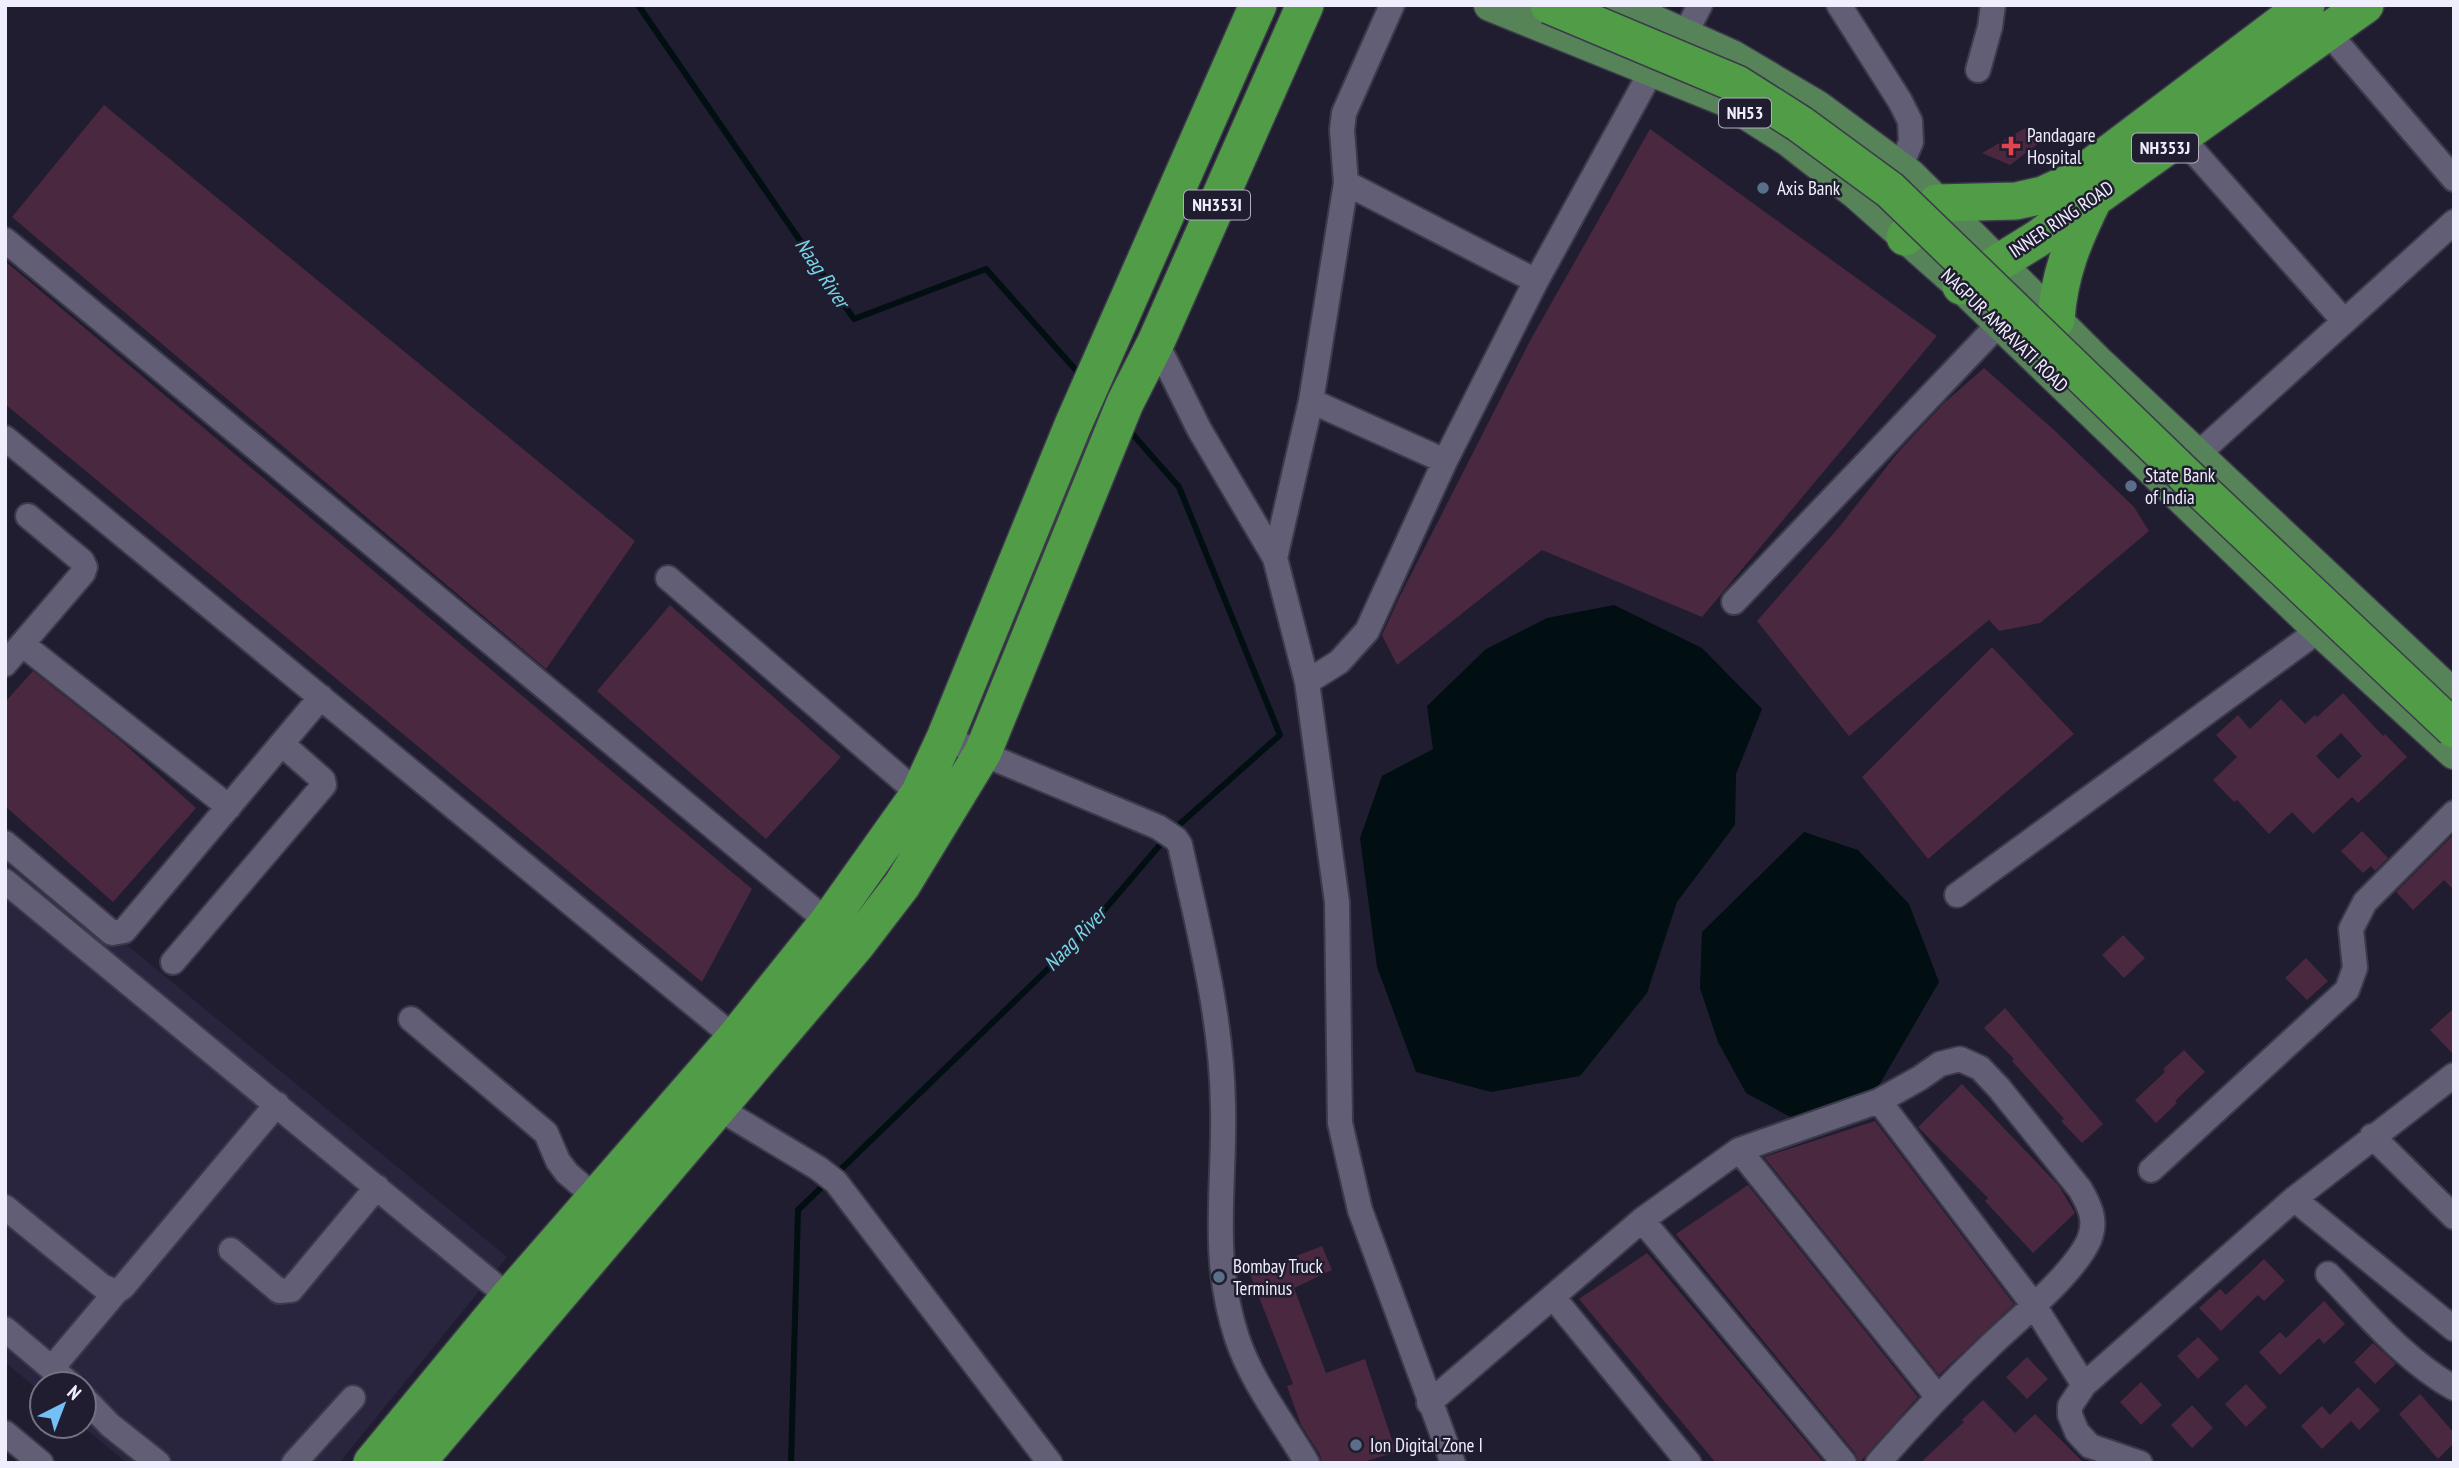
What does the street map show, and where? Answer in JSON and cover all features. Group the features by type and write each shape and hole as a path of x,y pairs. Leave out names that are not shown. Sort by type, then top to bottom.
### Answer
{"highway":[{"name":"NH353I","path":"945,738 1090,386 1258,5"},
{"name":"NH353I","path":"983,752 1120,417 1156,342 1305,5"},
{"path":"1549,5 1737,84 1800,124 1890,190 2187,477 2454,729"},
{"name":"INNER RING ROAD","path":"1937,203 2016,201 2043,195 2071,182 2311,12 2365,5"},
{"name":"INNER RING ROAD","path":"1961,286 2037,239 2181,137 2311,12"},
{"path":"2056,320 2064,265 2094,199"},
{"path":"1905,237 1937,203"},
{"path":"395,1459 509,1297 735,1038 828,922 919,794 945,738"},
{"path":"395,1459 538,1321 856,945 902,885 983,752"}],"main road":[{"name":"NAGPUR AMRAVATI ROAD","path":"1490,5 1725,100 1788,140 1857,194 1961,286 2319,630 2454,752"},
{"name":"NH53","path":"1618,5 1732,56 1818,107 1900,167 2099,363 2454,696"}],"street":[{"path":"1275,558 1311,401 1346,183 1342,130 1344,113 1392,5"},
{"path":"1685,34 1700,5"},
{"path":"1839,5 1910,121 1911,142 1900,167"},
{"path":"1978,70 1993,5"},
{"path":"2311,12 2454,178"},
{"path":"1307,682 1339,662 1367,631 1445,461 1536,281 1652,71"},
{"path":"2181,137 2344,321"},
{"path":"1346,183 1536,281"},
{"path":"2198,454 2454,222"},
{"path":"5,240 856,945"},
{"path":"1734,602 1999,324"},
{"path":"1156,342 1199,429 1275,558 1307,682 1337,902 1340,1123 1360,1210 1453,1463"},
{"path":"1311,401 1445,461"},
{"path":"5,438 735,1038"},
{"path":"5,664 83,573 85,567 82,561 28,516"},
{"path":"668,578 919,794"},
{"path":"1957,895 2319,630"},
{"path":"22,644 229,807"},
{"path":"5,843 112,933 124,931 321,698"},
{"path":"945,738 1170,834 1180,845 1202,943 1220,1048 1223,1107 1220,1251 1229,1307 1238,1339 1254,1378 1307,1463"},
{"path":"173,962 324,785 323,780 282,744"},
{"path":"2151,1170 2347,990 2355,968 2351,929 2365,902 2454,813"},
{"path":"5,881 538,1321"},
{"path":"411,1019 546,1133 558,1161 567,1173 596,1198"},
{"path":"1429,1403 1642,1220 1739,1150 1879,1101 1940,1064 1960,1059 1980,1068 1999,1088 2080,1189 2090,1205 2094,1222 2090,1237 2069,1270 1937,1396 1878,1463"},
{"path":"2140,1463 2090,1446 2077,1432 2070,1415 2070,1406 2084,1385 2294,1199 2454,1075"},
{"path":"1879,1101 2033,1304 2084,1385"},
{"path":"65,1370 116,1292 277,1104"},
{"path":"718,1108 827,1175 1050,1463"},
{"path":"2372,1136 2454,1217"},
{"path":"1739,1150 1937,1396"},
{"path":"231,1250 279,1291 290,1290 377,1187"},
{"path":"2294,1199 2454,1329"},
{"path":"5,1207 102,1286 116,1292"},
{"path":"1642,1220 1844,1463"},
{"path":"2328,1274 2407,1356 2434,1377 2454,1388"},
{"path":"1553,1297 1689,1463"},
{"path":"5,1329 54,1370"},
{"path":"294,1463 353,1398"},
{"path":"98,1412 158,1463"},
{"path":"5,1433 41,1463"}],"shaded area":[{"path":"1614,605 1702,648 1762,709 1736,774 1735,825 1677,902 1647,993 1580,1076 1491,1092 1416,1072 1377,967 1360,838 1382,776 1433,749 1427,706 1486,649 1547,618"},
{"path":"1804,832 1858,850 1909,904 1939,982 1871,1099 1796,1120 1746,1093 1718,1042 1700,988 1702,932"},
{"path":"5,845 507,1257 339,1463 127,1463 98,1439 98,1370 28,1370 28,1381 5,1362"}],"building":[{"path":"104,105 635,541 546,669 12,217"},
{"path":"2025,128 2039,143 2010,165 1982,153"},
{"path":"1650,129 1937,336 1702,617 1542,550 1397,665 1382,635 1399,598 1531,339"},
{"path":"5,261 752,889 702,982 5,404"},
{"path":"1984,368 2053,429 2134,507 2149,531 2040,623 1999,631 1989,620 1849,736 1757,621 1840,526 1900,450 1944,403"},
{"path":"670,605 841,757 766,839 597,691"},
{"path":"1992,647 2074,734 1928,859 1862,777"},
{"path":"33,671 120,740 196,808 113,902 5,806 5,702"},
{"path":"2343,693 2383,736 2385,734 2407,757 2358,803 2352,797 2313,834 2292,812 2269,834 2237,800 2234,802 2213,780 2237,757 2216,735 2238,715 2250,729 2281,699 2305,724 2315,715 2317,717","holes":["2341,733 2362,756 2338,779 2316,756"]},
{"path":"2362,831 2388,858 2375,871 2371,866 2363,873 2341,851"},
{"path":"2454,834 2454,890 2444,880 2413,910 2396,892"},
{"path":"2123,935 2145,958 2124,978 2102,955"},
{"path":"2306,958 2328,981 2307,1000 2285,978"},
{"path":"2005,1008 2103,1124 2082,1143 2012,1061 2014,1059 1984,1028"},
{"path":"2454,1008 2454,1055 2430,1030"},
{"path":"2184,1050 2205,1072 2156,1123 2135,1100"},
{"path":"1962,1084 2059,1186 2075,1213 2033,1253 1985,1201 1988,1198 1918,1127"},
{"path":"1875,1121 2014,1304 1939,1375 1764,1157"},
{"path":"1748,1185 1918,1397 1859,1463 1855,1453 1676,1234"},
{"path":"1322,1246 1332,1270 1294,1288 1326,1373 1365,1359 1396,1452 1360,1463 1322,1463 1320,1455 1301,1425 1287,1386 1293,1384 1250,1274"},
{"path":"1647,1253 1824,1463 1716,1463 1579,1299"},
{"path":"2264,1259 2285,1281 2264,1301 2258,1295 2221,1331 2199,1308 2220,1289 2226,1295"},
{"path":"2324,1301 2345,1324 2324,1344 2319,1338 2280,1375 2259,1352 2280,1332 2286,1338"},
{"path":"2198,1337 2219,1359 2198,1379 2177,1356"},
{"path":"2373,1343 2396,1364 2375,1384 2354,1362"},
{"path":"2027,1357 2048,1379 2027,1399 2006,1377"},
{"path":"2141,1382 2162,1405 2141,1425 2120,1402"},
{"path":"2246,1384 2267,1407 2246,1427 2225,1404"},
{"path":"2358,1387 2380,1410 2359,1430 2351,1421 2322,1449 2301,1426 2322,1406 2330,1415"},
{"path":"2420,1394 2454,1433 2454,1443 2438,1459 2399,1414"},
{"path":"1983,1400 2015,1433 2035,1414 2084,1463 1920,1463 1964,1422 1962,1420"},
{"path":"2192,1405 2213,1428 2192,1448 2171,1425"}],"waterway":[{"name":"Naag River","path":"638,5 854,319 986,269 1082,377"},
{"name":"Naag River","path":"1128,429 1179,487 1280,735 1172,831"},
{"name":"Naag River","path":"834,1176 1081,937 1165,839"},
{"name":"Naag River","path":"791,1463 798,1210 826,1183"}],"place":[{"name":"Pandagare Hospital","path":"2011,146"},
{"name":"Axis Bank","path":"1763,188"},
{"name":"State Bank of India","path":"2131,486"},
{"name":"Bombay Truck Terminus","path":"1219,1277"},
{"name":"Ion Digital Zone I","path":"1356,1445"}]}
